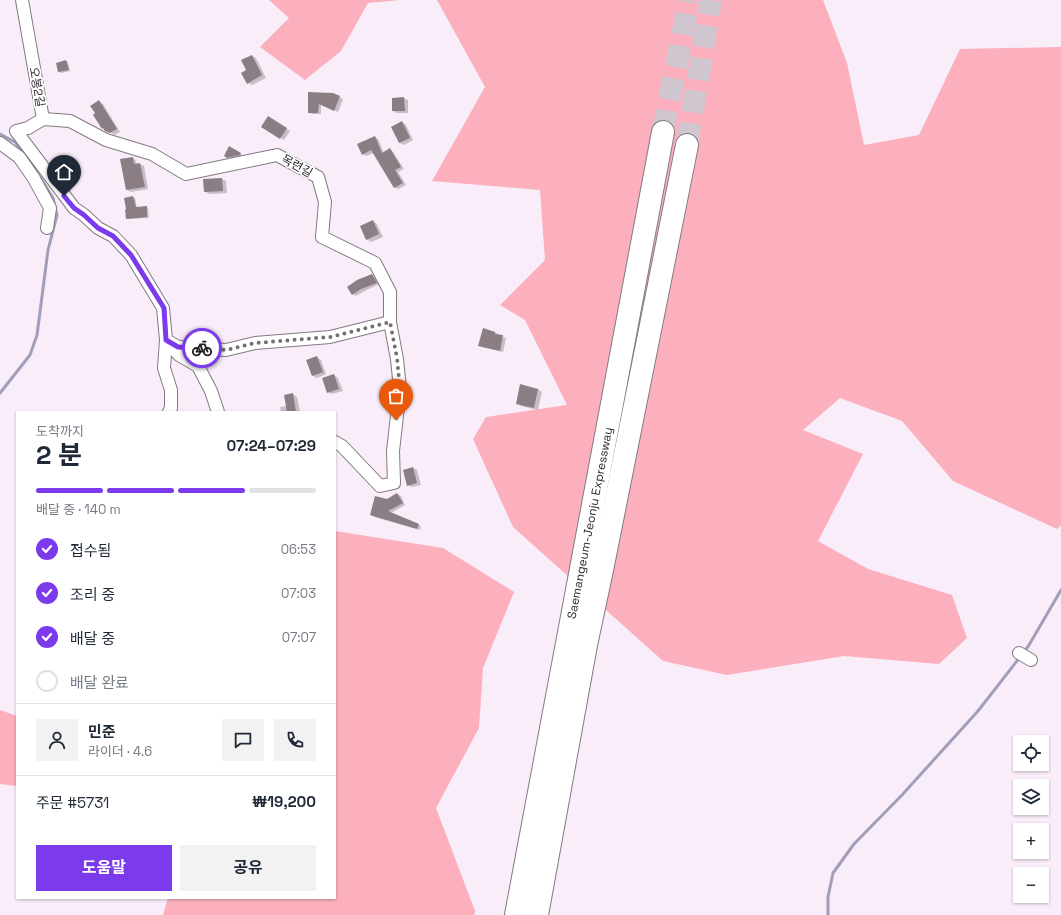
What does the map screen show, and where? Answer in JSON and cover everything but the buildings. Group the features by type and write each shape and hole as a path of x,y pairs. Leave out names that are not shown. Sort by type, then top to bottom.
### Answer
{"highway":[{"name":"Saemangeum-Jeonju Expressway","path":"537,915 577,641 583,561 662,132"},
{"name":"Saemangeum-Jeonju Expressway","path":"516,915 577,641 602,570 687,146"}],"street":[{"name":"오봉2길","path":"8,140 43,119 22,0"},
{"name":"목련길","path":"43,119 70,121 106,140 152,154 186,174 277,155 318,177 325,202 322,237 374,263 390,292 390,322 397,358 400,389 392,451 394,483 380,486 342,446 336,443"},
{"path":"8,140 33,177 50,208 47,228"},
{"path":"8,140 74,208 98,228 113,236 131,255 164,308 166,340 164,368 171,390 171,408 170,411"},
{"path":"166,340 178,347 226,350 255,343 330,337 390,322"},
{"path":"166,340 179,355 198,366 212,391 218,411"}],"shaded area":[{"path":"269,0 400,0 368,3 341,51 305,80 260,47 289,18"},
{"path":"437,0 823,0 847,63 864,145 919,135 960,49 1061,47 1061,525 1057,529 953,481 902,421 840,398 803,430 863,454 818,541 868,569 952,595 967,638 939,664 844,656 727,675 663,661 513,527 473,439 486,417 567,405 525,320 500,305 545,260 540,190 432,181 485,87"},
{"path":"336,531 443,548 514,592 483,668 479,728 436,808 475,911 474,915 163,915 168,899 336,899"},
{"path":"0,710 16,716 16,786 0,784"}],"waterway":[{"path":"0,134 15,142 37,172"},
{"path":"0,393 30,355 37,335 48,250 57,215 53,198 40,177"},
{"path":"1023,653 1061,590"},
{"path":"828,915 828,897 833,873 854,844 902,795 978,711 1020,657"}],"tunnel":[{"path":"663,132 689,0"},
{"path":"687,145 711,0"}],"way so far":[{"path":"202,348 226,350 255,343 330,337 390,322 397,358 400,389 396,420"}],"route":[{"path":"64,196 74,208 98,228 113,236 131,255 164,308 166,340 178,347 202,348"}]}
